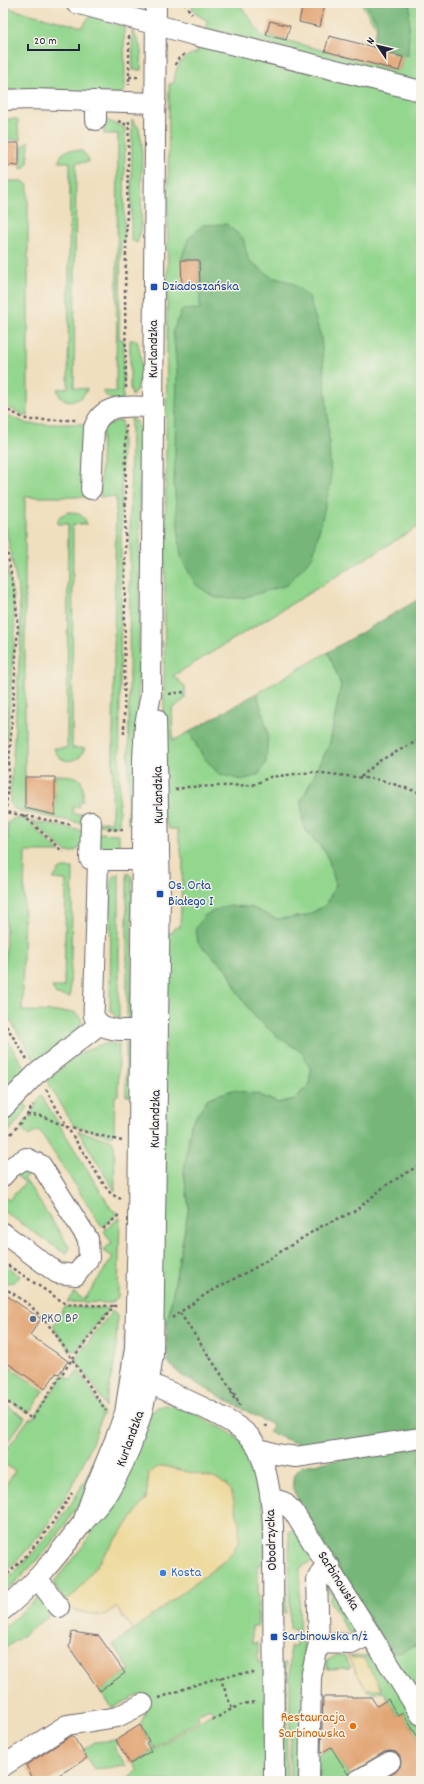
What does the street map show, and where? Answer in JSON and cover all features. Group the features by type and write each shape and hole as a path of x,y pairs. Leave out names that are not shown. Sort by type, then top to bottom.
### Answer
{"street":[{"name":"Kurlandzka","path":"3,1610 38,1579 82,1525 124,1413 153,1354 148,1029 141,860 145,724 151,695 156,3"},
{"path":"84,4 156,24 421,90"},
{"path":"3,100 31,99 96,111 156,103"},
{"path":"91,489 94,428 97,420 104,412 112,408 153,407"},
{"path":"90,859 91,826"},
{"path":"141,860 98,860 94,1016 100,1024 112,1029 148,1029"},
{"path":"3,1108 36,1074 100,1024"},
{"path":"3,1176 10,1168 26,1158 41,1165 88,1239 89,1258 76,1275 57,1273 3,1233"},
{"name":"Obodrzycka","path":"141,1379 181,1396 232,1423 250,1437 257,1448 266,1475 271,1498 274,1527 274,1781"},
{"path":"257,1448 276,1454 296,1457 421,1438"},
{"name":"Sarbinowska","path":"271,1498 283,1502 293,1510 421,1715"},
{"path":"309,1781 311,1677 319,1643 317,1580 321,1572 330,1567"},
{"path":"38,1579 59,1606"},
{"path":"319,1643 351,1644 371,1634"},
{"path":"3,1766 67,1725 117,1717 143,1704"},
{"path":"357,1781 390,1762"}],"path":[{"path":"129,35 129,89"},
{"path":"173,68 177,60 190,50"},
{"path":"129,77 140,77"},
{"path":"124,735 126,408 125,294 129,117"},
{"path":"3,408 28,420 97,420"},
{"path":"3,530 15,595 18,625 4,811 3,906"},
{"path":"361,778 379,761 421,739"},
{"path":"172,793 176,790 187,787 253,785 270,777 313,772 380,780 421,793"},
{"path":"4,811 91,826 124,830"},
{"path":"23,815 63,852"},
{"path":"124,822 124,830 141,860"},
{"path":"3,1020 67,1127 111,1194 122,1200 122,1193"},
{"path":"27,1114 42,1116 67,1127 122,1141"},
{"path":"122,1148 123,1134"},
{"path":"170,1320 206,1294 258,1266 320,1227 356,1211 385,1186 421,1164"},
{"path":"122,1212 122,1220"},
{"path":"3,1287 30,1305 52,1329 107,1413 109,1406"},
{"path":"3,1399 32,1419 72,1359 114,1306 122,1306"},
{"path":"180,1313 231,1391"},
{"path":"3,1578 26,1556 42,1537 61,1512 73,1492"},
{"path":"143,1704 220,1677 245,1673 274,1673"},
{"path":"220,1677 232,1709"},
{"path":"213,1720 232,1709 250,1702 274,1703"}],"green space":[{"path":"190,3 239,3 263,38 266,35 399,71 403,57 394,55 361,3 421,3 421,83 205,28 208,21 196,14"},
{"path":"365,3 410,3 408,56 371,45 378,24"},
{"path":"3,7 82,27 90,16 124,26 125,91 114,95 50,89 3,90"},
{"path":"132,30 141,49 141,70 133,70"},
{"path":"198,45 421,99 421,525 173,676 185,686 185,699 172,709 173,741 189,732 204,758 268,734 257,693 328,652 341,685 330,743 301,802 304,828 327,854 336,885 326,905 306,916 276,919 250,907 212,956 228,970 238,993 278,1037 302,1052 311,1070 309,1084 295,1099 278,1103 257,1094 208,1098 191,1124 184,1173 189,1207 167,1324 159,1324 167,933 173,933 174,928 180,927 183,862 177,829 169,829 167,823 163,823 169,84 174,83 177,68 183,60 186,57 197,53"},
{"path":"3,119 18,120 18,130 21,140 3,139"},
{"path":"104,119 125,128 124,241 121,241 119,339 124,340 123,400 111,399 102,391 116,392 118,134 104,134"},
{"path":"132,119 139,128 142,144 141,230 137,243 131,240"},
{"path":"29,141 28,163 21,169 22,147"},
{"path":"69,150 82,151 88,158 88,162 76,163 74,388 87,389 79,399 72,401 60,397 57,389 68,388 70,162 59,162 62,154"},
{"path":"3,181 22,181 28,185 28,417 3,405"},
{"path":"226,224 243,238 248,259 271,277 291,282 309,297 321,337 328,418 331,482 313,556 287,585 242,598 216,598 196,585 181,558 174,484 177,372 173,330 182,310 200,309 199,260 181,260 188,239 203,225"},
{"path":"130,340 137,340 141,362 141,376 132,396 130,388"},
{"path":"3,413 28,424 86,424 87,441 84,497 25,497 25,807 55,815 55,775 75,777 79,779 83,786 83,801 79,802 79,807 73,807 73,814 83,814 84,824 17,810 11,805 10,801 21,631 19,594 3,516"},
{"path":"131,418 137,423 141,434 137,824 128,824"},
{"path":"116,421 122,421 119,826 99,825 99,822 112,822 116,497 100,497 102,432 105,424 112,424"},
{"path":"68,512 80,515 84,518 87,524 73,525 72,748 85,748 80,757 68,761 58,756 54,748 67,748 68,524 57,524 60,516"},
{"path":"3,549 13,596 15,631 3,792"},
{"path":"421,598 421,1432 310,1445 295,1443 269,1432 272,1425 181,1375 168,1361 166,1341 167,1324 189,1207 184,1173 191,1124 208,1098 233,1090 257,1094 278,1103 295,1099 309,1084 311,1070 302,1052 278,1037 254,1016 238,993 228,970 198,943 196,928 205,915 226,906 250,907 276,919 306,916 326,905 336,885 327,854 304,828 301,802 330,743 341,685 328,652"},
{"path":"257,693 268,734 266,762 258,775 242,780 219,774 204,758 189,732"},
{"path":"12,819 25,819 60,852 25,852 22,1011 74,1012 81,1018 82,1026 36,1063 4,1010 8,823"},
{"path":"31,821 84,831 81,847 73,852 66,852"},
{"path":"98,833 119,834 119,851 106,850 103,848 99,843"},
{"path":"63,868 73,868 70,997 56,995 52,987 64,987 66,880 53,879 59,870"},
{"path":"119,873 119,1020 110,1008 111,882 114,876"},
{"path":"127,873 132,877 131,1016 127,1020"},
{"path":"4,1034 27,1072 14,1086 3,1075"},
{"path":"126,1042 130,1045 133,1096 126,1096"},
{"path":"110,1043 119,1045 118,1095 115,1096 114,1133 111,1136 74,1126 47,1081 68,1062 84,1052"},
{"path":"41,1095 112,1210 119,1213 102,1227 39,1130 29,1136 20,1128 33,1111"},
{"path":"22,1101 28,1108 3,1139 3,1123"},
{"path":"78,1131 111,1140 114,1145 115,1191"},
{"path":"24,1169 34,1171 24,1178 70,1248 66,1254 3,1211 3,1195 9,1200 25,1183 16,1175"},
{"path":"120,1217 118,1297 112,1303 67,1302 74,1292 84,1300 113,1257 103,1250 112,1243 104,1231"},
{"path":"3,1264 20,1276 15,1282 3,1282"},
{"path":"65,1307 109,1308 77,1350 70,1351 53,1326"},
{"path":"113,1310 117,1315 116,1355 105,1407 98,1392 76,1361 77,1357"},
{"path":"126,1333 125,1389 84,1496 52,1544 15,1583 3,1593 3,1583 39,1546 70,1505 84,1483 105,1435 116,1398"},
{"path":"3,1363 44,1391 30,1411 26,1412 3,1396"},
{"path":"78,1370 94,1395 103,1413 95,1435 86,1457 64,1500 36,1539 3,1574 3,1489 15,1471 3,1463 3,1455 28,1420 34,1417 64,1375 71,1380"},
{"path":"3,1403 25,1418 3,1448"},
{"path":"164,1405 175,1406 185,1410 230,1433 243,1444 256,1470 264,1519 266,1564 258,1564 258,1626 252,1626 252,1643 258,1643 258,1663 266,1663 266,1781 123,1781 138,1771 133,1763 213,1713 210,1708 197,1714 199,1719 154,1748 140,1725 146,1712 139,1695 112,1708 100,1691 130,1669 113,1645 228,1558 239,1542 226,1485 216,1479 163,1466 149,1473 146,1499 76,1593 65,1601 57,1590 54,1582 83,1546 108,1506 148,1415 158,1407"},
{"path":"421,1446 421,1647 413,1646 399,1653 389,1652 294,1492 293,1481 295,1475 302,1466"},
{"path":"311,1521 389,1652 399,1653 413,1646 421,1647 421,1742 403,1713 398,1716 384,1692 371,1693 366,1689 382,1688 350,1655 368,1656 353,1629 352,1633 348,1632 329,1600 332,1596 324,1584 315,1559 300,1568 299,1641 304,1643 304,1761 303,1763 297,1763 297,1781 290,1781 290,1646 296,1646 296,1630 290,1629 289,1532 294,1529 297,1531"},
{"path":"282,1575 286,1575 286,1613 282,1613"},
{"path":"38,1598 44,1601 52,1612 47,1615 48,1617 3,1650 3,1628"},
{"path":"344,1655 351,1668 327,1669 327,1661 335,1656"},
{"path":"282,1663 286,1663 287,1781 282,1781"},
{"path":"349,1736 337,1756 351,1779 348,1781 317,1781 317,1756"},
{"path":"116,1740 118,1744 114,1747 126,1766 94,1769 82,1751 95,1742"}],"sand":[{"path":"163,1466 217,1479 226,1485 232,1493 239,1523 239,1542 228,1558 133,1630 116,1607 103,1616 72,1610 65,1601 76,1593 146,1499 149,1473 155,1468"},
{"path":"347,1655 350,1655 352,1658 363,1658 382,1689 366,1689"}],"building":[{"path":"303,3 325,3 320,27 299,22"},
{"path":"270,21 290,26 286,40 266,35"},
{"path":"329,36 381,49 388,53 403,57 399,71 325,51"},
{"path":"3,143 19,143 19,166 3,165"},
{"path":"181,260 199,260 200,286 182,287"},
{"path":"25,777 55,777 55,815 25,808"},
{"path":"3,1293 41,1319 30,1335 68,1361 59,1374 56,1373 45,1389 3,1360"},
{"path":"72,1632 99,1636 125,1673 100,1691 69,1647"},
{"path":"323,1697 371,1697 377,1706 388,1699 398,1716 403,1713 421,1742 421,1775 413,1781 380,1781 396,1772 400,1767 400,1757 396,1752 384,1752 348,1774 331,1747 321,1753"},
{"path":"140,1725 149,1741 146,1743 151,1751 130,1764 116,1740"},
{"path":"73,1736 87,1758 49,1781 34,1781 26,1765"}],"place":[{"name":"Dziadoszańska","path":"154,287"},
{"name":"Os. Orła Białego I","path":"160,894"},
{"name":"PKO BP","path":"33,1319"},
{"name":"Kosta","path":"163,1573"},
{"name":"Sarbinowska n/ż","path":"274,1637"},
{"name":"Restauracja Sarbinowska","path":"353,1726"}]}
